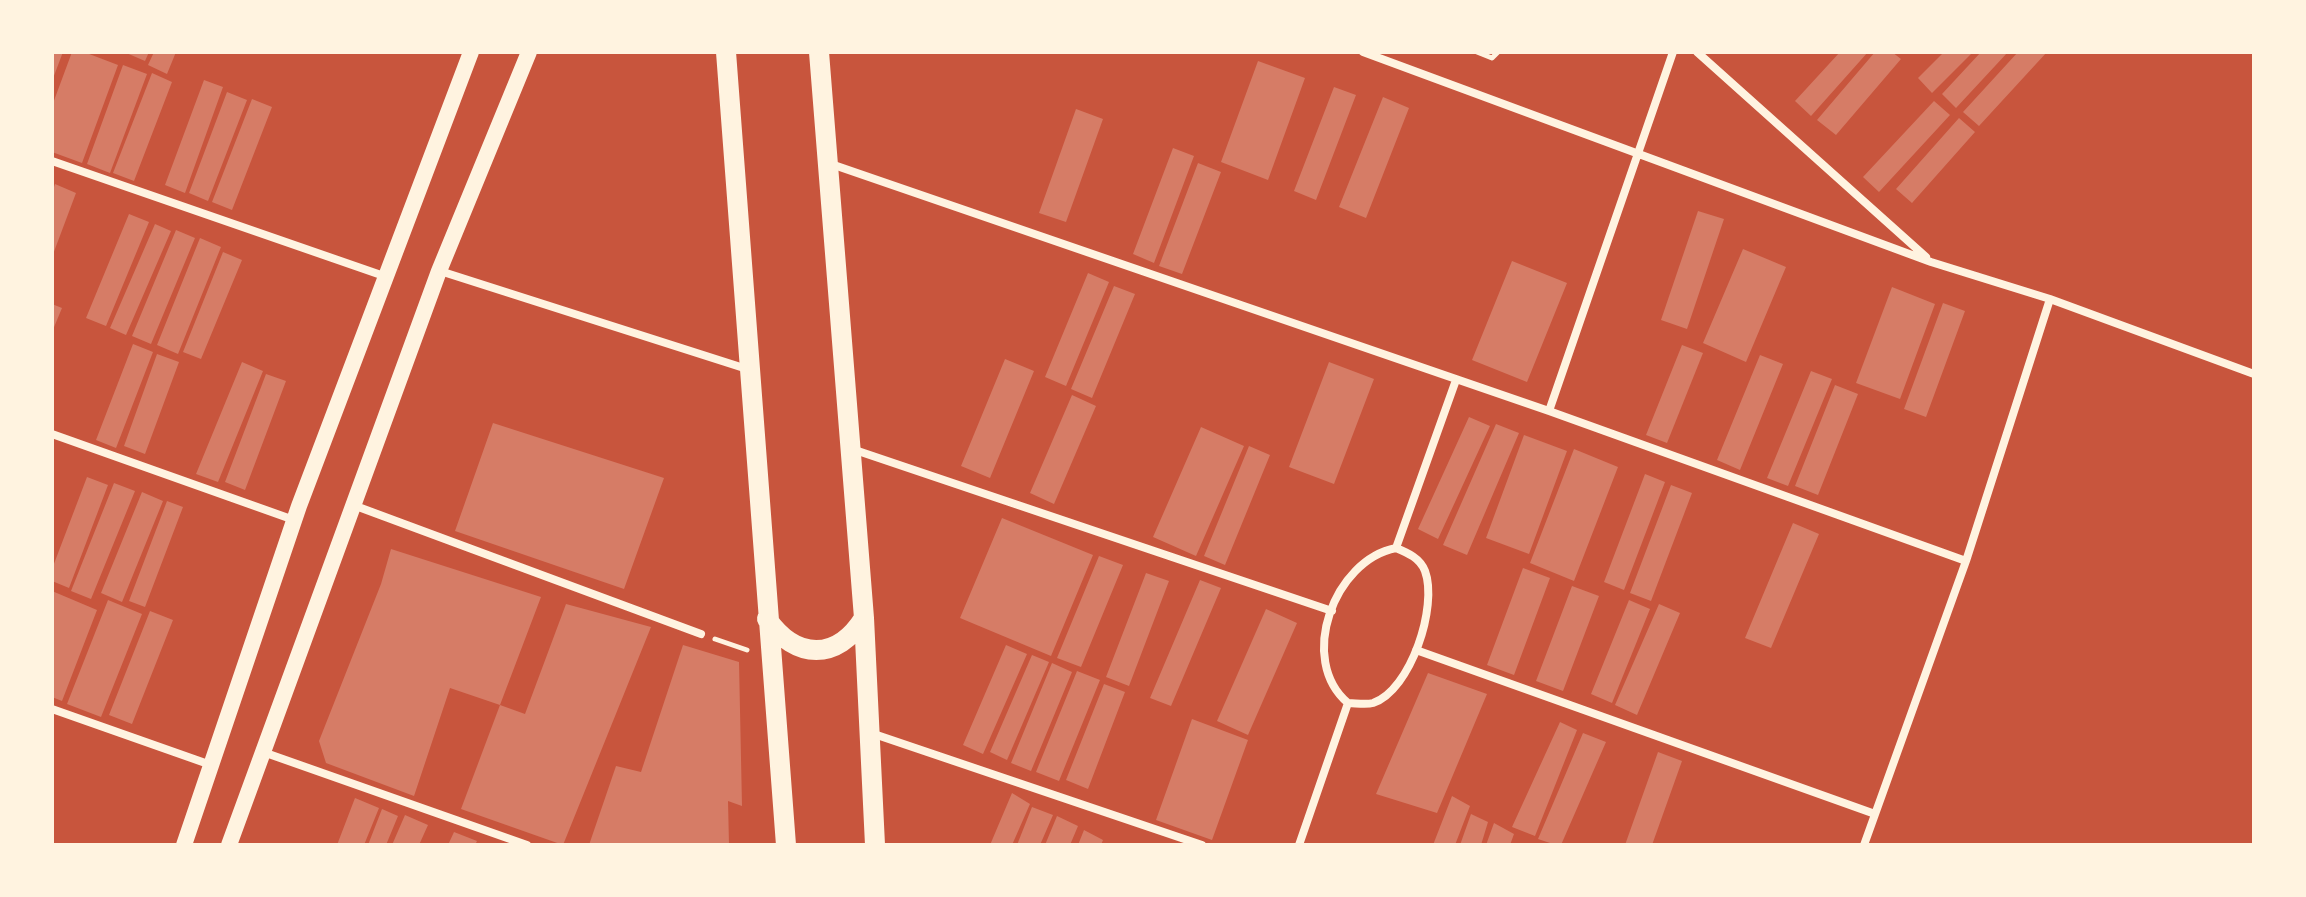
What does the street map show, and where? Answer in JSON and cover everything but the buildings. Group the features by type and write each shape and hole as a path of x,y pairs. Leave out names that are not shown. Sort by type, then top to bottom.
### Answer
{"main road":[{"path":"184,845 294,520 471,52"},
{"path":"229,845 439,271 529,52"},
{"path":"726,52 786,845"},
{"path":"819,52 864,618 875,845"},
{"path":"767,619 784,639 808,650 842,644 855,633 864,618"}],"street":[{"path":"1363,52 1931,262 2050,299 2254,374"},
{"path":"1549,411 1673,52"},
{"path":"1697,52 1931,262"},
{"path":"52,161 384,276"},
{"path":"826,162 1549,411 1966,561"},
{"path":"439,271 750,370"},
{"path":"1864,845 1966,561 2050,299"},
{"path":"1396,548 1456,380"},
{"path":"52,434 294,520"},
{"path":"852,449 1332,611"},
{"path":"352,505 701,634"},
{"path":"1396,548 1416,558 1424,569 1428,589 1428,609 1416,650 1390,692 1373,703 1348,703 1332,690 1324,667 1332,611 1340,589 1361,563 1379,551 1396,548"},
{"path":"1416,650 1875,814"},
{"path":"1299,845 1348,703"},
{"path":"52,709 211,765"},
{"path":"870,732 1202,845"},
{"path":"262,751 527,845"}],"path":[{"path":"1477,52 1492,58 1498,52"},
{"path":"701,634 771,658"}]}
